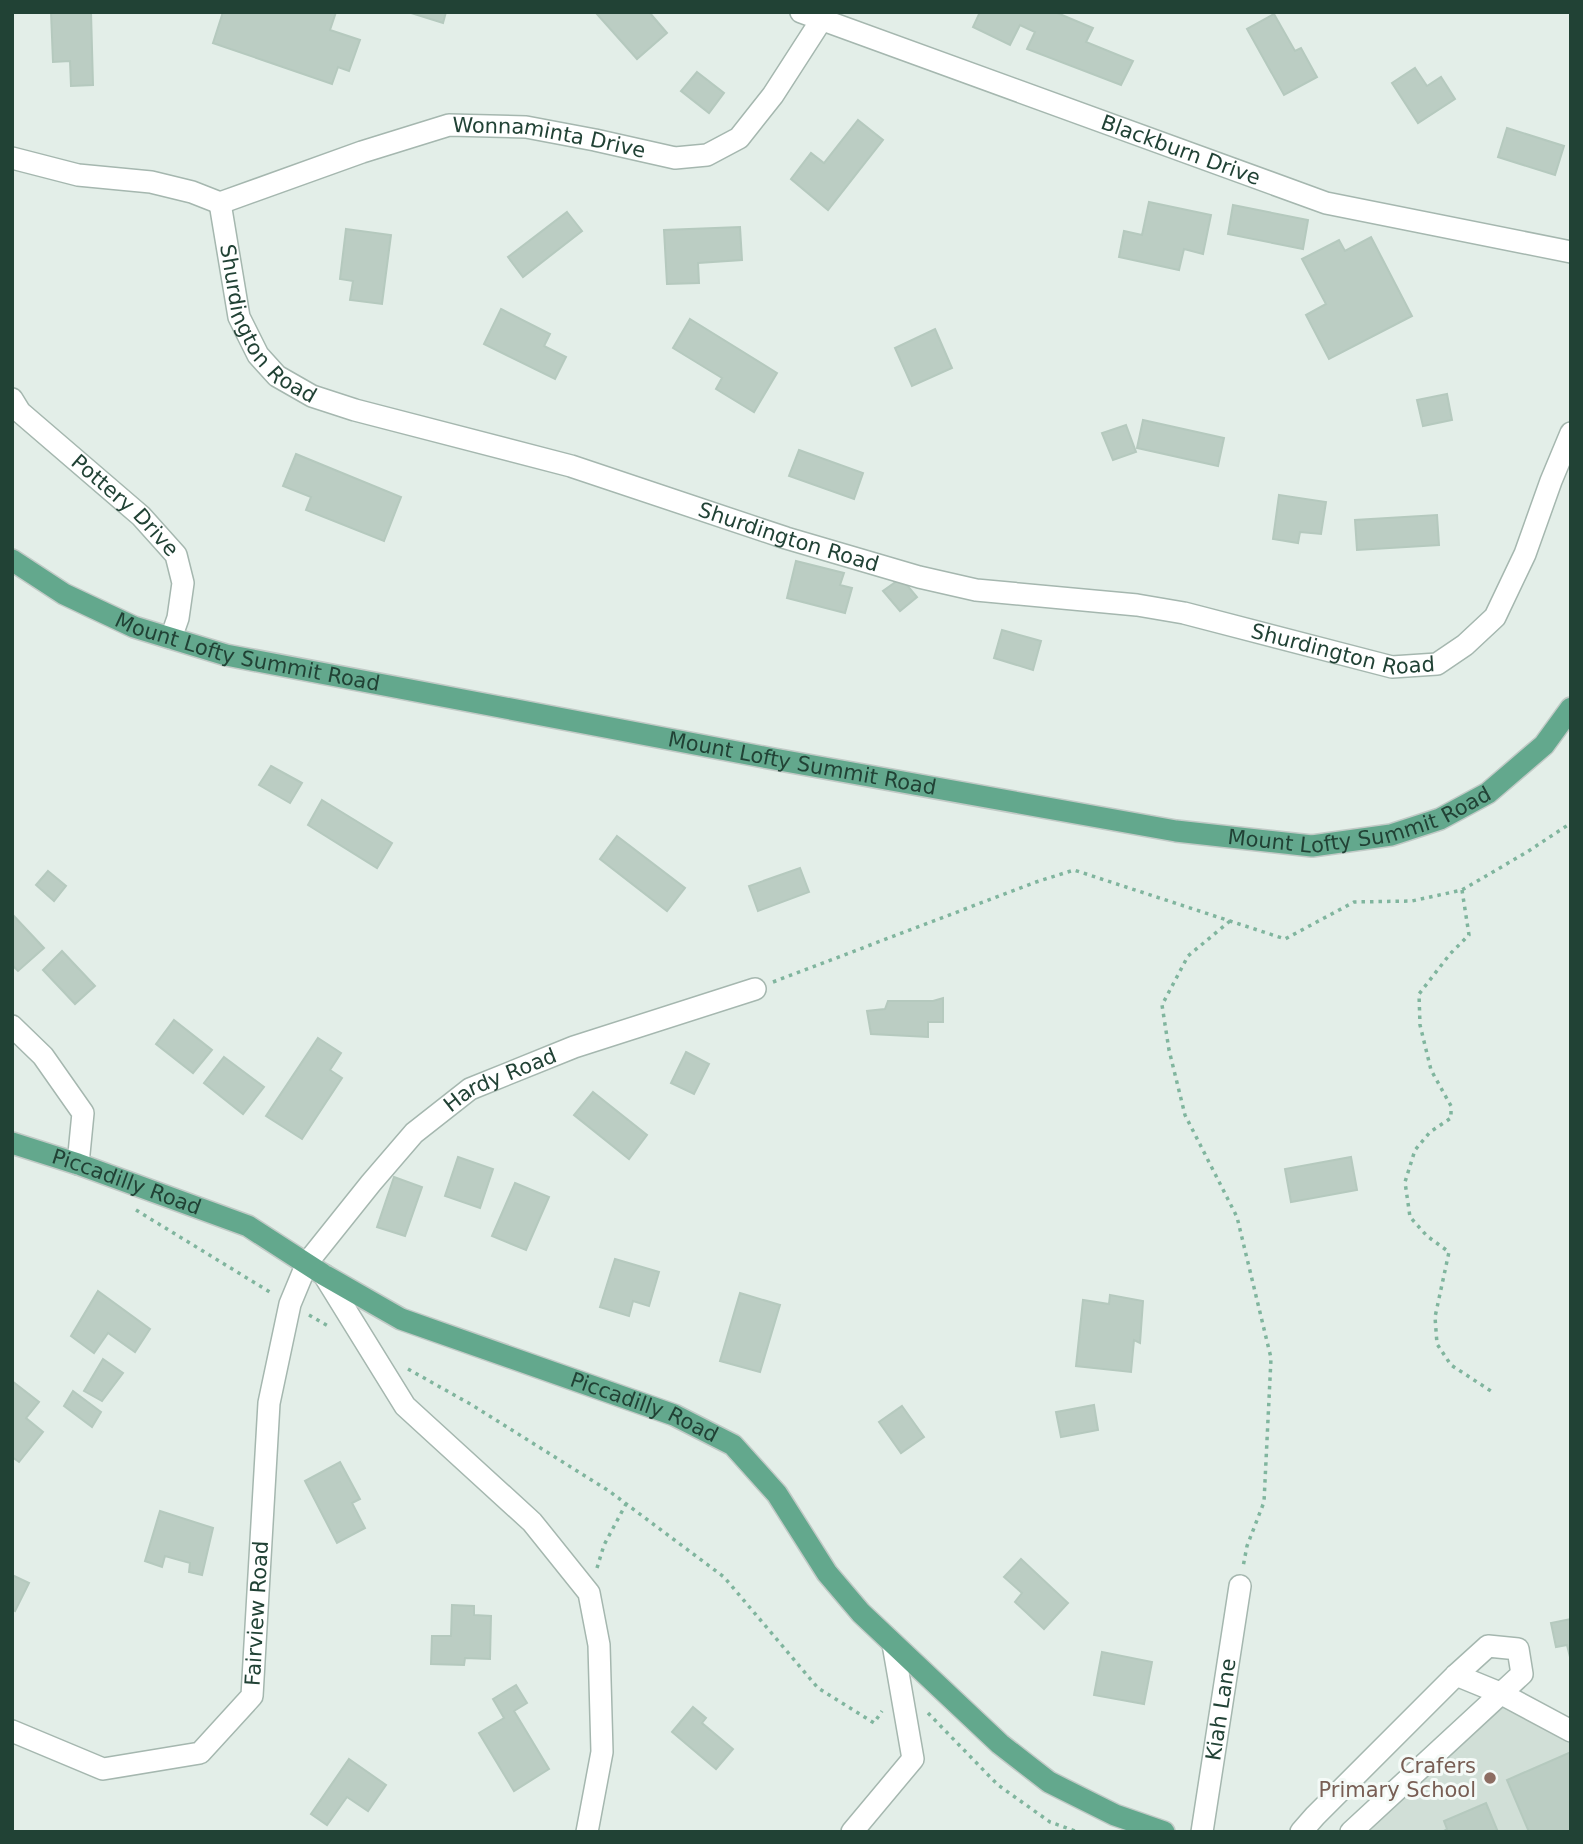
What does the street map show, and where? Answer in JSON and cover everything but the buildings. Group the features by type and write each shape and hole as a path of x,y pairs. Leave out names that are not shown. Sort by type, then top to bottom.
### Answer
{"main road":[{"name":"Mount Lofty Summit Road","path":"12,560 64,594 134,626 226,655 800,764 1176,831 1312,846 1391,835 1440,819 1488,793 1544,745 1571,708"},
{"name":"Piccadilly Road","path":"15,1147 78,1164 248,1226 401,1319 674,1415 733,1445 777,1494 827,1573 861,1613 1000,1744 1049,1782 1115,1815 1164,1832"}],"street":[{"name":"Blackburn Drive","path":"801,12 1326,203 1571,252"},
{"name":"Wonnaminta Drive","path":"220,203 362,152 449,125 526,127 675,158 707,155 739,138 773,95 822,19"},
{"path":"12,158 78,175 150,182 192,192 220,203"},
{"name":"Shurdington Road","path":"220,203 239,317 258,355 277,376 312,396 355,410 571,466 786,538 919,577 976,590 1137,605 1184,613 1392,667 1437,664 1465,645 1495,617 1525,554 1551,481 1566,461 1571,433"},
{"name":"Pottery Drive","path":"12,399 20,412 141,516 176,555 183,583 178,618 171,638"},
{"name":"Hardy Road","path":"316,1269 371,1183 414,1133 470,1089 574,1047 755,989"},
{"path":"12,1026 43,1056 83,1112 78,1164"},
{"path":"316,1269 405,1406 533,1522 589,1593 599,1645 601,1752 587,1832"},
{"name":"Fairview Road","path":"12,1731 103,1769 200,1753 252,1696 269,1403 290,1304 316,1269"},
{"name":"Kiah Lane","path":"1202,1832 1240,1586"},
{"path":"852,1832 913,1759 893,1644"},
{"path":"1301,1832 1315,1815 1488,1646 1518,1649 1522,1674 1351,1832"},
{"path":"1456,1675 1500,1693 1571,1731"}],"path":[{"path":"755,989 1074,870 1285,939 1354,902 1412,901 1462,890 1571,823"},
{"path":"1462,890 1469,935 1450,954 1419,994 1420,1025 1430,1070 1451,1106 1451,1118 1430,1132 1415,1150 1405,1182 1410,1217 1427,1236 1449,1252 1435,1317 1437,1344 1451,1365 1494,1393"},
{"path":"1230,921 1188,957 1162,1005 1169,1050 1185,1115 1237,1217 1271,1358 1264,1502 1247,1546 1240,1586"},
{"path":"133,1207 333,1328"},
{"path":"404,1367 472,1405 609,1491 724,1577 818,1688 874,1723 900,1685"},
{"path":"589,1593 604,1545 626,1504"},
{"path":"927,1712 998,1785 1050,1822 1078,1832"}],"shaded area":[{"name":"Crafers Primary School","path":"1500,1693 1571,1731 1571,1832 1351,1832"}],"place":[{"name":"Crafers Primary School","path":"1490,1778"}]}
